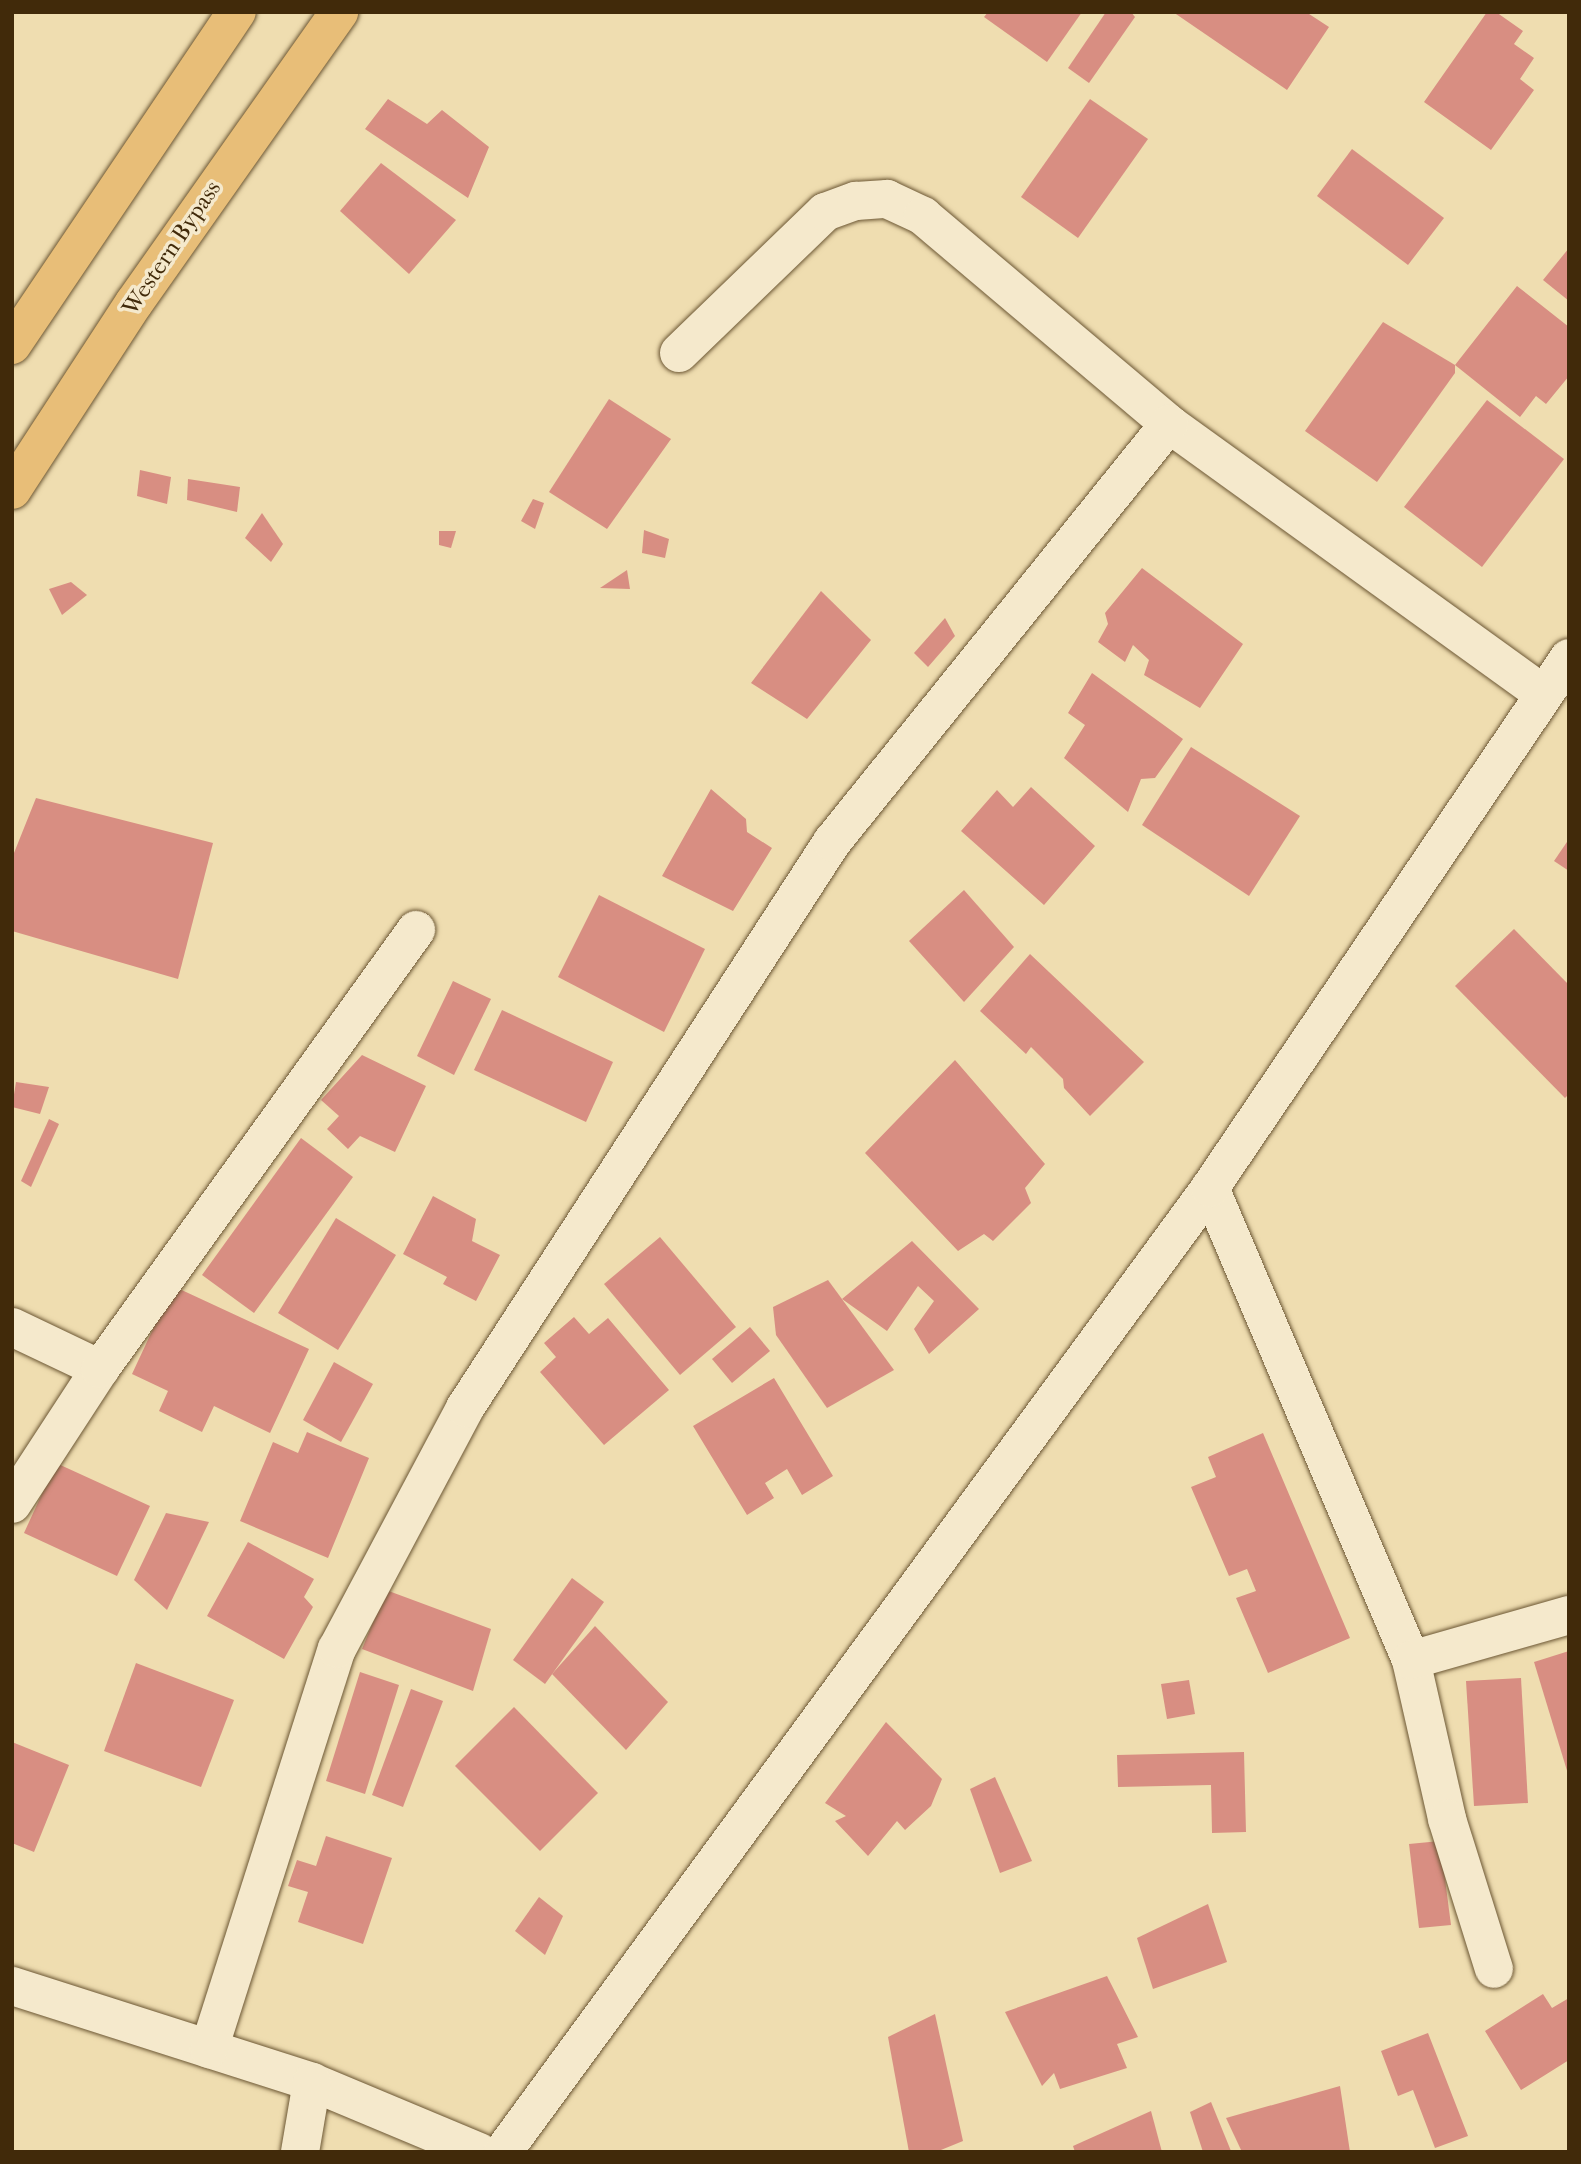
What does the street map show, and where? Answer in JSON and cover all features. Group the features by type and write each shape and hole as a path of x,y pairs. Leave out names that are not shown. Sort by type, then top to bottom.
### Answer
{"main road":[{"path":"12,345 237,12"},
{"name":"Western Bypass","path":"12,489 134,303 340,12"}],"street":[{"path":"679,353 825,212 856,201 887,199 923,216 1169,424 1544,694"},
{"path":"209,2049 337,1649 465,1408 832,842 1169,424"},
{"path":"503,2152 1210,1188 1569,658"},
{"path":"12,1504 100,1369 416,930"},
{"path":"1210,1188 1411,1660 1447,1819 1494,1969"},
{"path":"12,1327 100,1369"},
{"path":"1411,1660 1569,1615"},
{"path":"14,1991 312,2082 479,2152"},
{"path":"300,2152 312,2082"}],"building":[{"path":"988,12 1082,12 1047,62 984,17"},
{"path":"1106,12 1131,12 1135,17 1089,83 1068,68"},
{"path":"1173,12 1306,12 1329,27 1287,90"},
{"path":"1487,12 1496,12 1523,31 1514,44 1534,58 1520,79 1534,90 1491,150 1424,102"},
{"path":"388,99 427,124 442,110 489,147 468,198 365,129"},
{"path":"1090,99 1148,139 1078,238 1021,197"},
{"path":"1352,149 1444,218 1408,265 1317,196"},
{"path":"381,163 456,220 409,274 340,211"},
{"path":"1569,248 1569,301 1543,280"},
{"path":"1517,286 1569,327 1569,376 1546,404 1536,396 1520,417 1455,365"},
{"path":"1383,322 1455,365 1455,373 1377,482 1305,431"},
{"path":"609,399 671,439 607,529 549,492"},
{"path":"1487,400 1564,459 1482,567 1404,507"},
{"path":"140,470 171,477 167,504 137,496"},
{"path":"188,479 240,487 237,512 187,500"},
{"path":"533,499 544,503 535,529 521,521"},
{"path":"262,513 283,544 271,562 245,538"},
{"path":"644,530 669,539 665,558 642,553"},
{"path":"439,531 456,531 451,548 439,545"},
{"path":"1142,568 1243,644 1200,708 1144,675 1149,660 1133,645 1125,662 1098,642 1108,624 1105,613"},
{"path":"627,570 630,589 600,588"},
{"path":"71,582 87,595 62,615 49,589"},
{"path":"821,591 871,640 807,719 751,683"},
{"path":"945,618 955,636 928,667 914,653"},
{"path":"1092,673 1183,739 1155,778 1141,779 1128,812 1064,758 1085,725 1068,713"},
{"path":"1191,747 1300,816 1249,896 1142,825"},
{"path":"1031,787 1095,846 1044,905 961,831 997,790 1013,807"},
{"path":"711,789 746,819 747,832 772,848 733,911 662,876"},
{"path":"36,798 213,843 178,979 12,931 12,858"},
{"path":"1569,839 1569,871 1554,861"},
{"path":"964,890 1014,947 964,1002 909,941"},
{"path":"599,895 705,949 664,1032 558,977"},
{"path":"1514,929 1569,985 1569,1094 1565,1098 1455,986"},
{"path":"1030,954 1144,1062 1090,1116 1064,1088 1063,1079 1031,1047 1026,1054 980,1011"},
{"path":"453,981 491,999 454,1075 417,1056"},
{"path":"502,1010 613,1062 586,1122 474,1070"},
{"path":"362,1055 426,1086 395,1152 360,1136 348,1149 327,1129 339,1116 321,1100"},
{"path":"955,1060 1045,1164 1025,1188 1031,1203 993,1241 984,1234 958,1251 865,1153"},
{"path":"16,1082 49,1087 40,1114 12,1107"},
{"path":"49,1119 59,1124 31,1187 21,1181"},
{"path":"301,1138 353,1177 254,1313 202,1275"},
{"path":"433,1196 476,1219 472,1241 500,1255 476,1301 443,1284 447,1277 403,1254"},
{"path":"336,1218 396,1255 338,1350 278,1313"},
{"path":"660,1237 736,1327 680,1375 604,1284"},
{"path":"912,1241 979,1309 929,1354 914,1329 934,1301 918,1286 887,1331 842,1299"},
{"path":"828,1280 894,1370 827,1408 776,1335 773,1307"},
{"path":"173,1286 309,1349 270,1433 214,1406 202,1432 159,1411 168,1391 132,1374"},
{"path":"574,1317 589,1334 608,1318 669,1390 604,1445 540,1372 556,1357 544,1343"},
{"path":"750,1327 770,1351 732,1383 712,1359"},
{"path":"334,1362 373,1384 341,1442 303,1420"},
{"path":"774,1378 833,1476 802,1495 787,1469 765,1483 774,1498 747,1515 693,1426"},
{"path":"307,1432 369,1458 328,1558 240,1521 273,1442 298,1453"},
{"path":"1263,1433 1350,1638 1268,1673 1236,1598 1256,1591 1247,1569 1229,1576 1191,1487 1216,1477 1208,1457"},
{"path":"56,1463 150,1506 117,1576 24,1533"},
{"path":"166,1513 209,1522 167,1610 134,1580"},
{"path":"248,1542 314,1579 304,1597 313,1607 284,1659 207,1616"},
{"path":"572,1578 604,1602 545,1684 513,1660"},
{"path":"386,1590 491,1629 473,1691 362,1649"},
{"path":"595,1626 668,1702 626,1750 552,1674"},
{"path":"1569,1651 1569,1773 1568,1774 1534,1662"},
{"path":"136,1663 234,1700 201,1787 104,1751"},
{"path":"360,1672 399,1685 365,1794 326,1781"},
{"path":"1521,1678 1528,1803 1474,1806 1466,1681"},
{"path":"1189,1680 1195,1714 1167,1719 1161,1684"},
{"path":"411,1689 443,1701 403,1807 372,1795"},
{"path":"514,1707 598,1793 540,1851 455,1766"},
{"path":"886,1722 942,1779 931,1806 905,1830 897,1821 868,1856 835,1821 846,1816 825,1803"},
{"path":"12,1742 69,1765 34,1852 12,1843"},
{"path":"1244,1752 1246,1832 1212,1833 1211,1785 1118,1787 1117,1755"},
{"path":"995,1777 1032,1861 1000,1873 970,1789"},
{"path":"326,1836 392,1858 363,1944 298,1922 308,1892 288,1886 297,1860 316,1866"},
{"path":"1440,1841 1451,1925 1419,1928 1409,1844"},
{"path":"539,1897 563,1916 545,1955 515,1931"},
{"path":"1208,1904 1227,1962 1153,1989 1137,1938"},
{"path":"1107,1976 1138,2037 1117,2044 1127,2068 1060,2089 1054,2073 1042,2086 1005,2012"},
{"path":"1543,1994 1552,2008 1569,1998 1569,2060 1521,2090 1485,2031"},
{"path":"935,2014 963,2141 936,2152 909,2152 888,2037"},
{"path":"1428,2033 1468,2136 1435,2148 1413,2090 1398,2096 1381,2051"},
{"path":"1340,2086 1350,2152 1242,2152 1226,2118"},
{"path":"1211,2102 1231,2151 1203,2152 1190,2112"},
{"path":"1151,2111 1162,2152 1075,2152 1073,2146"}]}
